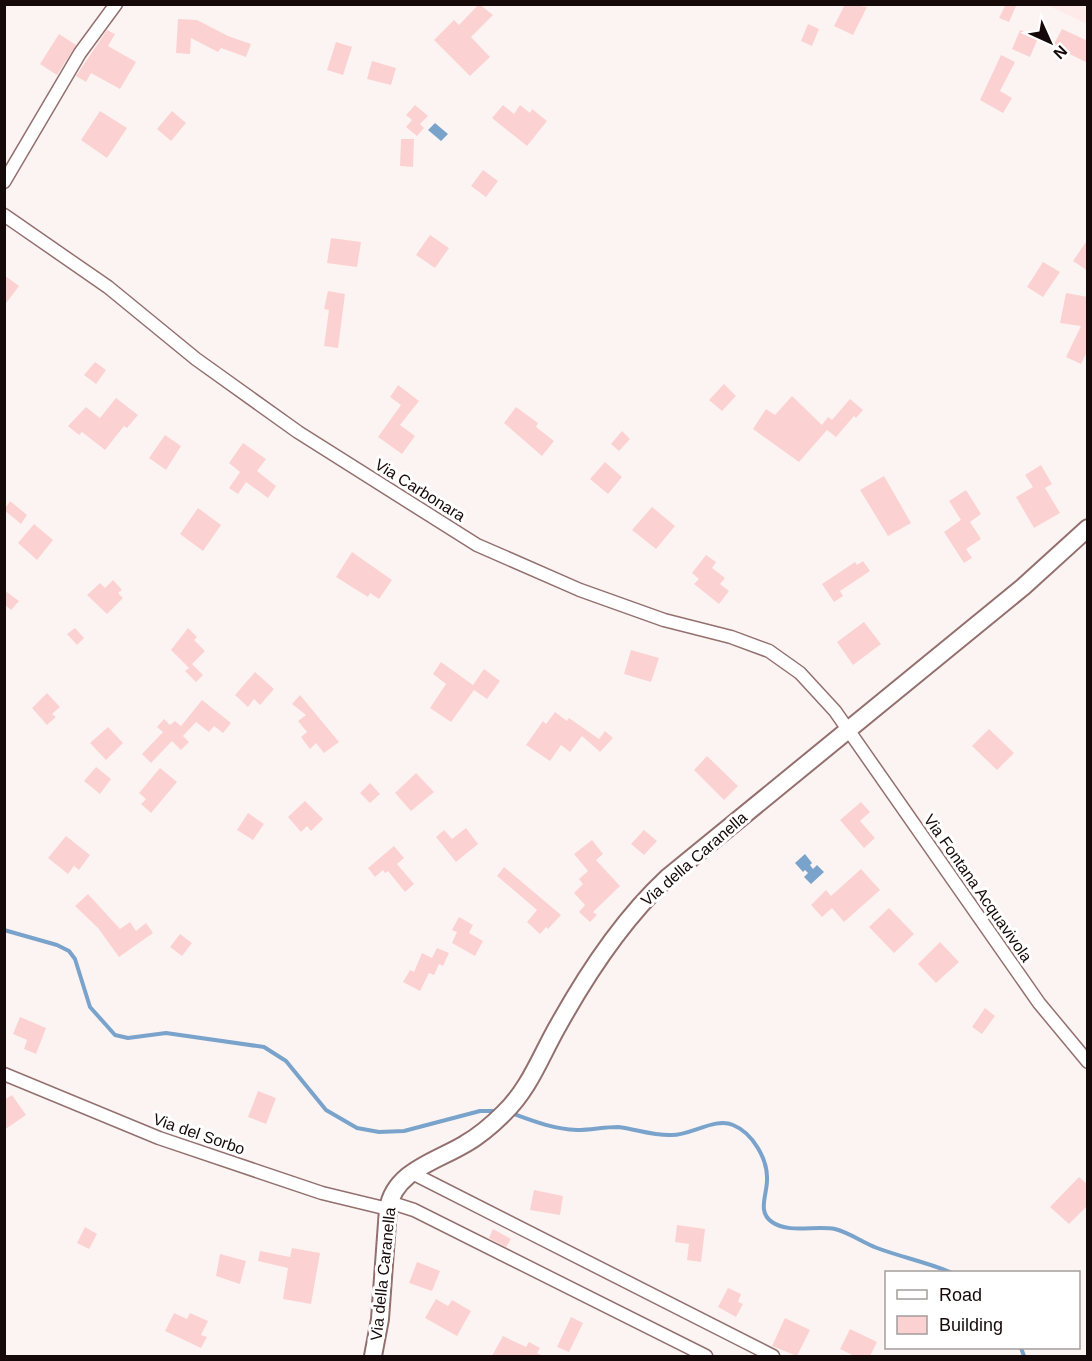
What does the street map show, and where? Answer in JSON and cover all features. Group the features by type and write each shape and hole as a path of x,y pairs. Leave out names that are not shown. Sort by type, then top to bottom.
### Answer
{"main road":[{"name":"Via della Caranella","path":"373,1356 380,1319 388,1206 399,1185 411,1173 464,1145 508,1108 527,1085 571,1003 642,903 667,878 846,729 1023,587 1088,528"}],"street":[{"path":"4,182 80,52 116,4"},
{"name":"Via Carbonara","path":"4,215 108,287 196,359 298,432 477,545 580,590 664,620 731,637 769,651 808,681 828,702 846,729"},
{"name":"Via Fontana Acquavivola","path":"846,729 1039,1003 1088,1062"},
{"name":"Via del Sorbo","path":"4,1074 159,1138 322,1193 414,1210 706,1356"},
{"path":"411,1173 773,1356"}],"shaded area":[{"path":"1047,5 1087,5 1087,24"}],"water":[{"path":"435,123 448,134 441,141 428,130"},
{"path":"805,854 812,863 810,865 813,869 817,865 824,872 811,884 804,877 808,873 805,870 803,872 795,863"}],"building":[{"path":"479,4 493,15 471,37 490,57 470,76 434,40 454,20 459,25"},
{"path":"845,4 867,7 853,35 834,26"},
{"path":"1006,4 1017,4 1009,22 999,18"},
{"path":"178,19 197,20 228,36 251,44 246,57 221,48 218,52 191,38 190,54 176,53"},
{"path":"808,24 819,29 812,46 801,41"},
{"path":"1062,29 1088,41 1088,63 1053,46"},
{"path":"107,30 115,34 108,46 136,62 120,89 91,73 86,82 76,76"},
{"path":"1020,30 1038,38 1030,57 1012,49"},
{"path":"59,34 76,45 57,75 40,64"},
{"path":"336,42 352,47 343,75 327,70"},
{"path":"1001,55 1015,62 1000,91 1012,98 1003,113 980,100"},
{"path":"372,61 396,68 391,85 367,79"},
{"path":"415,105 428,116 420,124 424,128 417,136 406,127 412,120 406,115"},
{"path":"503,105 514,114 520,105 530,113 532,109 547,121 527,146 492,118"},
{"path":"100,111 127,128 107,158 81,140"},
{"path":"172,111 186,123 171,141 157,129"},
{"path":"401,139 414,139 413,167 400,166"},
{"path":"483,170 498,181 486,197 471,186"},
{"path":"430,235 449,248 435,268 416,255"},
{"path":"331,238 361,242 357,267 327,263"},
{"path":"1088,239 1088,271 1073,261"},
{"path":"1043,262 1060,272 1043,297 1027,287"},
{"path":"4,275 19,286 4,306"},
{"path":"328,291 345,294 338,348 324,346 329,310 324,309"},
{"path":"1066,293 1088,297 1088,350 1081,364 1066,357 1081,326 1060,323"},
{"path":"95,362 106,370 96,384 84,375"},
{"path":"724,384 736,396 722,411 709,400"},
{"path":"398,385 419,401 400,425 415,436 402,454 378,437 401,405 390,397"},
{"path":"792,396 822,425 828,417 832,420 850,399 863,410 856,418 854,416 836,437 827,430 799,462 753,429 766,409 775,415"},
{"path":"116,398 138,415 127,428 124,426 105,450 82,432 79,435 68,426 86,407 100,418"},
{"path":"516,407 538,423 536,427 554,441 542,456 504,423"},
{"path":"622,431 630,439 619,451 611,444"},
{"path":"165,435 181,446 166,470 149,458"},
{"path":"243,443 266,459 257,471 276,486 268,498 246,482 238,494 229,488 240,472 229,463"},
{"path":"605,462 622,477 608,494 590,479"},
{"path":"1041,465 1052,484 1045,488 1060,513 1034,528 1016,497 1033,487 1025,475"},
{"path":"884,476 911,523 888,536 860,490"},
{"path":"966,490 981,514 970,522 981,539 966,549 972,558 964,563 944,532 961,520 949,501"},
{"path":"10,501 27,515 21,524 4,510"},
{"path":"652,507 675,526 656,549 632,530"},
{"path":"198,508 221,525 203,551 180,534"},
{"path":"34,524 53,540 37,560 18,543"},
{"path":"352,552 392,580 379,599 370,593 368,597 336,577"},
{"path":"706,555 716,562 712,568 725,578 720,584 729,591 719,604 694,584 699,579 692,573"},
{"path":"863,561 870,571 840,591 843,596 834,602 822,584 855,562 857,565"},
{"path":"113,580 122,590 118,593 123,598 107,614 87,595 100,583 105,588"},
{"path":"4,590 19,601 11,610 4,604"},
{"path":"864,622 881,644 853,665 837,642"},
{"path":"75,628 84,638 77,645 67,634"},
{"path":"188,628 197,637 194,640 205,651 192,664 203,675 196,682 185,671 189,668 171,650"},
{"path":"631,650 659,658 651,682 624,674"},
{"path":"441,662 473,685 484,669 500,681 487,699 474,690 451,722 430,708 446,684 433,674"},
{"path":"255,672 274,689 260,705 254,699 248,707 235,695"},
{"path":"47,693 60,707 52,714 56,717 47,725 32,708"},
{"path":"300,695 339,742 324,753 316,743 310,749 301,737 307,732 298,721 306,715 292,704"},
{"path":"202,700 231,723 223,733 214,726 209,732 196,722 183,736 189,742 181,750 172,741 151,763 142,754 163,732 157,727 164,719 170,725 175,721 181,726"},
{"path":"555,712 567,721 569,718 599,739 605,731 613,738 600,752 582,736 570,752 561,745 550,761 526,745 543,721 546,724"},
{"path":"108,727 123,743 106,760 90,743"},
{"path":"989,729 1014,753 997,770 972,746"},
{"path":"707,756 738,786 724,800 694,770"},
{"path":"96,767 111,779 100,794 84,781"},
{"path":"160,768 177,782 151,813 141,804 146,799 139,793"},
{"path":"416,773 434,792 411,811 395,793"},
{"path":"370,783 380,794 370,803 360,793"},
{"path":"305,801 323,819 311,831 307,826 301,832 288,817"},
{"path":"861,802 870,812 860,821 875,838 864,848 840,820"},
{"path":"248,813 264,824 253,840 237,830"},
{"path":"466,828 478,844 456,862 436,837 444,830 452,839"},
{"path":"644,830 657,841 644,855 631,844"},
{"path":"66,836 90,855 79,870 74,866 68,874 48,858"},
{"path":"592,840 603,854 596,860 620,886 593,912 597,915 590,922 579,912 585,905 574,893 583,884 579,879 588,871 574,854"},
{"path":"394,846 404,858 397,864 414,884 405,892 388,871 385,873 383,870 375,877 368,868"},
{"path":"504,867 561,915 540,934 527,922 537,910 497,876"},
{"path":"861,869 880,890 844,922 832,908 822,917 811,905 826,890 831,896"},
{"path":"88,894 120,929 130,922 136,931 146,923 153,933 119,957 98,928 75,906"},
{"path":"889,908 914,934 894,953 869,927"},
{"path":"459,917 473,925 469,933 483,941 475,956 452,943 457,932 452,930"},
{"path":"180,934 192,943 182,956 170,947"},
{"path":"940,942 959,962 936,983 918,964"},
{"path":"437,948 449,953 443,966 439,964 434,975 429,973 420,991 403,982 410,970 414,972 422,953 432,958"},
{"path":"985,1008 995,1016 982,1034 972,1027"},
{"path":"20,1017 46,1028 36,1054 24,1049 27,1040 13,1034"},
{"path":"258,1091 276,1098 266,1124 248,1117"},
{"path":"12,1095 26,1115 4,1130 4,1100"},
{"path":"1079,1177 1088,1185 1088,1205 1069,1224 1050,1207"},
{"path":"534,1190 563,1196 560,1215 530,1210"},
{"path":"677,1225 705,1229 701,1262 687,1260 689,1244 675,1242"},
{"path":"85,1227 97,1234 89,1249 77,1243"},
{"path":"493,1229 511,1239 506,1247 489,1238"},
{"path":"292,1248 320,1253 311,1304 283,1299 288,1268 258,1261 260,1251 290,1257"},
{"path":"220,1254 246,1261 240,1284 216,1276"},
{"path":"417,1262 440,1271 432,1291 409,1283"},
{"path":"728,1288 741,1294 738,1302 743,1304 736,1317 718,1307"},
{"path":"436,1299 448,1306 452,1300 471,1311 457,1336 425,1318"},
{"path":"174,1313 187,1319 190,1313 208,1321 201,1335 207,1337 201,1348 165,1331"},
{"path":"571,1317 583,1323 569,1352 557,1347"},
{"path":"785,1318 810,1330 797,1356 772,1346"},
{"path":"850,1329 877,1342 870,1356 854,1356 840,1349"},
{"path":"503,1336 526,1347 529,1342 540,1348 537,1353 543,1356 492,1356"}],"waterway":[{"path":"4,930 57,945 69,951 75,959 90,1007 115,1035 128,1038 166,1033 264,1047 286,1061 326,1110 357,1128 379,1132 404,1131 480,1111 498,1111"},
{"path":"511,1113 560,1128 582,1130 618,1127 665,1135 679,1134 719,1123 733,1125 747,1134 762,1156 767,1172 764,1208 767,1218 772,1222 786,1228 835,1229 877,1248 947,1271"},
{"path":"1021,1349 1024,1356"}]}
